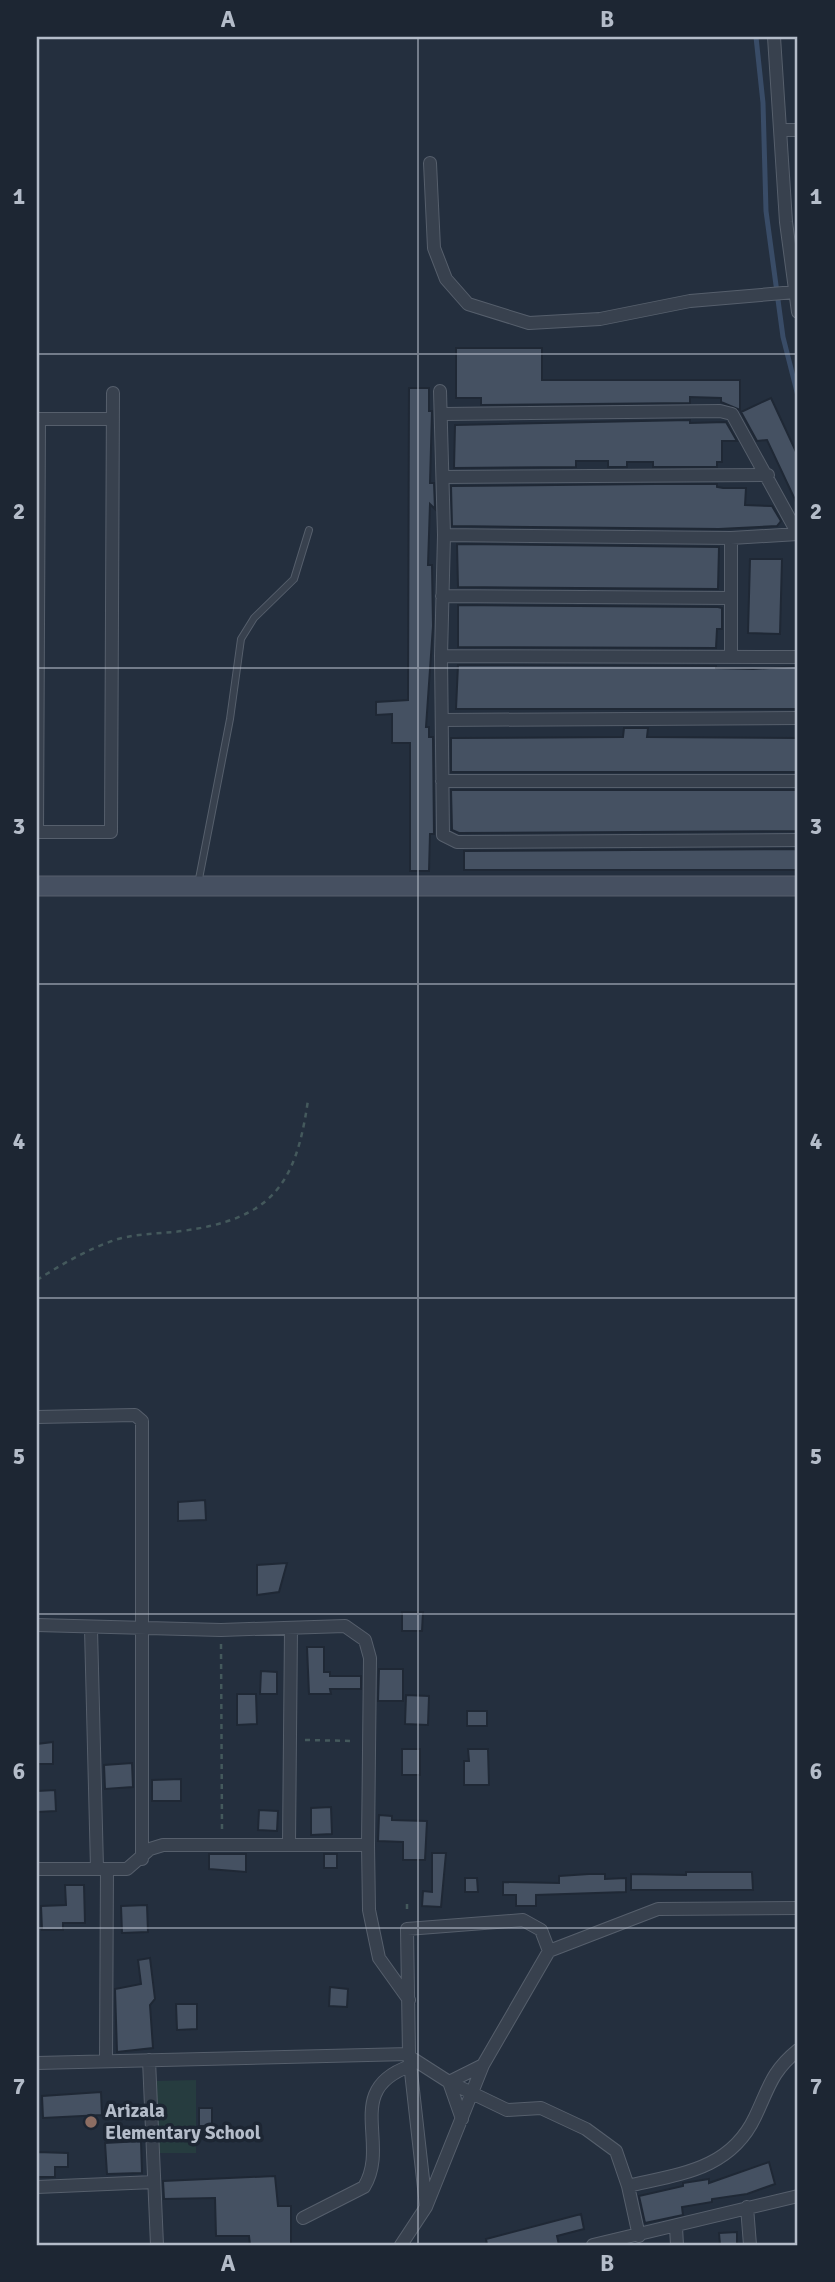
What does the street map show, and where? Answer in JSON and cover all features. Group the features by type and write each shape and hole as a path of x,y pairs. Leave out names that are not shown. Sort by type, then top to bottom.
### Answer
{"street":[{"path":"774,37 786,222 798,312"},
{"path":"781,130 798,130"},
{"path":"430,163 434,248 446,279 468,304 529,323 600,319 690,301 795,292"},
{"path":"440,391 443,414 444,535 441,656 442,831 447,839 457,842 798,840"},
{"path":"113,393 113,419 111,832 37,832 38,419 113,419"},
{"path":"443,414 727,412 741,424 798,534 731,538 444,535"},
{"path":"443,477 768,475"},
{"path":"731,538 731,657"},
{"path":"442,596 730,598"},
{"path":"441,656 798,657"},
{"path":"443,720 798,718"},
{"path":"442,781 798,782"},
{"path":"37,886 798,886"},
{"path":"37,1417 135,1415 141,1419 142,1858"},
{"path":"37,1625 92,1629 221,1630 345,1626 365,1640 370,1658 369,1910 379,1958 409,2000"},
{"path":"92,1629 102,1868 106,2061"},
{"path":"289,1843 290,1629"},
{"path":"37,1869 127,1869 150,1849 163,1845 368,1845"},
{"path":"401,2245 426,2207 483,2065 549,1951 658,1909 798,1908"},
{"path":"426,2207 410,2059 407,1928 523,1920 541,1930 549,1951"},
{"path":"628,2186 685,2173 733,2151 747,2132 771,2078 798,2050"},
{"path":"303,2218 364,2187 370,2169 374,2094 385,2079 410,2059"},
{"path":"37,2063 410,2059 449,2082 508,2110 548,2110 586,2129 616,2151 628,2186 639,2236"},
{"path":"149,2060 157,2245"},
{"path":"449,2082 483,2065"},
{"path":"449,2082 463,2119"},
{"path":"37,2187 154,2182"},
{"path":"593,2245 798,2196"},
{"path":"747,2207 750,2245"},
{"path":"676,2227 677,2245"}],"lane":[{"path":"197,886 230,719 241,639 254,618 294,579 309,530"}],"path":[{"path":"37,1280 88,1251 119,1239 152,1232 214,1225 245,1214 271,1199 288,1178 302,1142 308,1100"},
{"path":"221,1630 222,1843"},
{"path":"290,1740 368,1741"}],"green space":[{"path":"196,2080 196,2153 157,2153 156,2081"}],"building":[{"path":"456,348 542,348 542,380 740,380 740,410 721,402 721,398 690,397 690,403 481,405 481,398 456,398"},
{"path":"409,388 429,388 429,411 432,411 430,483 434,483 435,509 430,504 428,565 432,565 433,626 426,727 429,727 429,737 433,737 434,834 430,834 429,871 410,871 410,743 392,743 392,714 376,715 376,702 408,700"},
{"path":"771,398 798,456 798,506 767,440 757,441 741,412"},
{"path":"690,420 690,423 726,422 737,441 722,441 722,462 717,462 717,467 653,467 653,462 627,462 627,467 608,467 608,461 576,461 576,467 454,468 455,425"},
{"path":"717,484 717,487 723,488 746,488 745,505 772,506 781,521 777,526 719,529 452,526 451,486"},
{"path":"457,544 719,547 718,589 458,587"},
{"path":"750,559 782,559 780,634 748,633"},
{"path":"458,605 718,607 722,608 722,629 717,629 716,648 458,647"},
{"path":"458,665 716,666 753,669 798,666 798,709 456,709"},
{"path":"624,728 648,728 647,737 798,738 798,772 451,772 451,738 623,737"},
{"path":"451,790 798,790 798,831 459,833 452,830"},
{"path":"798,849 798,870 464,870 464,851"},
{"path":"205,1500 206,1520 178,1521 178,1502"},
{"path":"287,1563 279,1592 257,1595 257,1565"},
{"path":"402,1612 423,1612 422,1631 402,1631"},
{"path":"307,1647 324,1647 324,1672 330,1672 330,1676 361,1676 361,1689 330,1689 331,1694 309,1694"},
{"path":"379,1669 403,1669 403,1701 378,1701"},
{"path":"261,1671 277,1672 277,1694 260,1694"},
{"path":"237,1694 256,1694 257,1724 237,1725"},
{"path":"406,1695 429,1696 428,1725 405,1724"},
{"path":"467,1711 487,1711 487,1726 467,1726"},
{"path":"53,1742 53,1764 37,1764 37,1744"},
{"path":"402,1749 420,1749 420,1775 402,1775"},
{"path":"468,1749 488,1749 489,1785 464,1785 464,1761 469,1761"},
{"path":"132,1763 133,1787 105,1789 104,1765"},
{"path":"181,1779 181,1801 152,1801 152,1780"},
{"path":"55,1790 56,1811 37,1812 37,1791"},
{"path":"331,1807 332,1834 311,1835 311,1808"},
{"path":"259,1810 278,1811 277,1831 258,1830"},
{"path":"379,1815 392,1816 392,1820 427,1821 425,1860 403,1860 403,1842 378,1841"},
{"path":"432,1853 446,1853 441,1907 422,1906 423,1891 432,1892"},
{"path":"209,1854 246,1854 246,1872 209,1869"},
{"path":"324,1854 337,1854 337,1868 324,1868"},
{"path":"686,1872 752,1872 753,1890 631,1890 631,1874 686,1875"},
{"path":"605,1874 605,1879 626,1878 626,1892 536,1895 536,1906 516,1906 516,1895 503,1895 503,1882 559,1883 559,1876"},
{"path":"465,1878 477,1878 478,1892 465,1892"},
{"path":"65,1885 84,1885 85,1923 63,1923 63,1930 42,1930 41,1906 66,1905"},
{"path":"147,1905 148,1932 122,1933 121,1906"},
{"path":"150,1958 155,1999 150,2005 153,2048 117,2052 115,1989 141,1984 138,1960"},
{"path":"330,1987 348,1989 347,2007 329,2006"},
{"path":"176,2004 197,2004 197,2029 177,2030"},
{"path":"101,2092 102,2115 43,2118 42,2096"},
{"path":"199,2108 212,2108 212,2126 199,2126"},
{"path":"141,2141 142,2173 107,2174 105,2143"},
{"path":"37,2152 68,2153 68,2167 55,2167 55,2177 37,2177"},
{"path":"769,2162 775,2184 747,2194 682,2207 683,2215 645,2223 639,2196 683,2186 683,2183 709,2179 709,2183"},
{"path":"275,2176 278,2206 291,2206 291,2245 250,2245 249,2236 216,2236 215,2198 164,2199 163,2181"},
{"path":"581,2214 584,2229 557,2236 559,2245 487,2245 486,2239"},
{"path":"737,2232 737,2245 720,2245 719,2233"}],"waterway":[{"path":"756,37 763,103 766,211 783,337 798,396"}],"place":[{"name":"Arizala Elementary School","path":"91,2122"}]}
